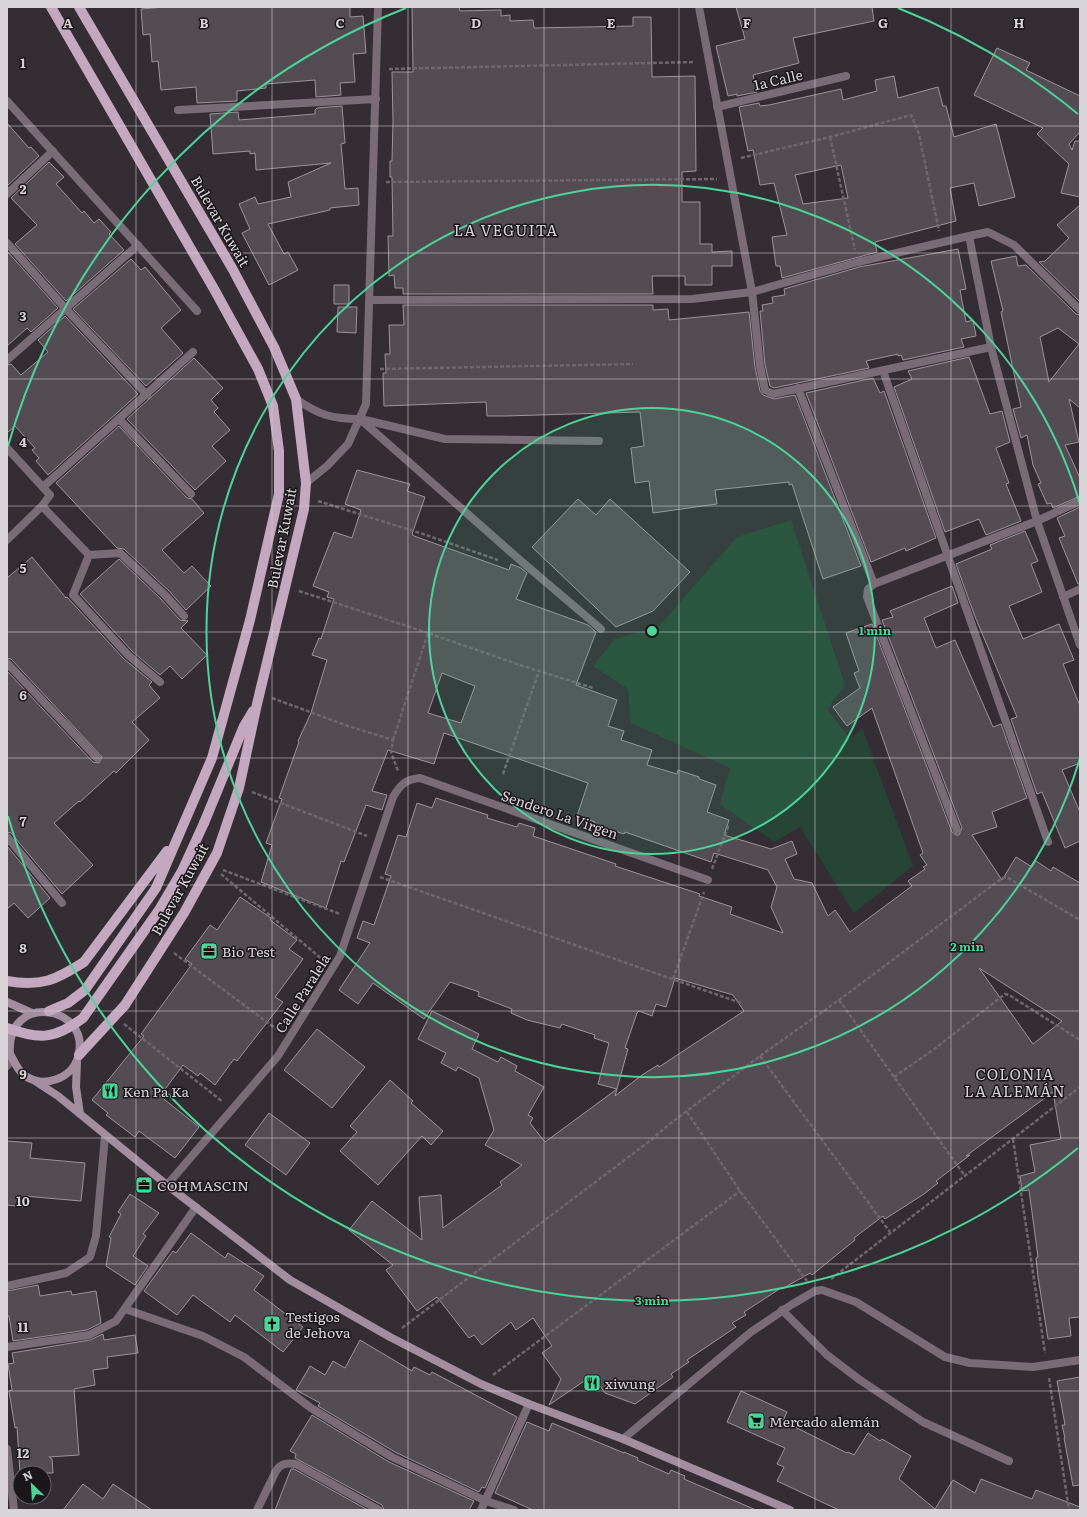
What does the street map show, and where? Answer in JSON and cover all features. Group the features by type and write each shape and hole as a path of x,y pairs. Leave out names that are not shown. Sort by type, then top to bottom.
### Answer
{"main road":[{"name":"Bulevar Kuwait","path":"49,1012 68,1003 85,990 156,888 212,758 250,620 279,494 278,451 273,406 258,369 214,289 51,7"},
{"name":"Bulevar Kuwait","path":"78,1058 125,1005 184,913 217,853 240,788 257,704 261,694 306,497 306,483 296,399 274,347 232,268 79,7"},
{"path":"7,1028 29,1036 44,1036 56,1034 69,1029 83,1018 159,910 182,871 204,823 244,726 257,704"},
{"path":"7,981 34,984 44,982 68,972 84,962 145,882 178,835"},
{"path":"7,1002 32,1013 49,1012 61,1015 70,1022 77,1032 80,1043 76,1087 80,1114"},
{"path":"32,1013 24,1018 14,1030 9,1044 9,1057 17,1069 25,1076 58,1096 105,1136 290,1280 390,1337 481,1384 529,1404 623,1438 790,1510"},
{"path":"35,1081 48,1082 60,1078 70,1071 78,1058"}],"street":[{"path":"306,483 327,466 348,444 366,404 374,182 378,7"},
{"path":"699,7 752,292 760,366 766,390 773,394 991,347"},
{"name":"1a Calle","path":"717,107 846,76"},
{"path":"178,110 376,99"},
{"path":"7,101 54,151 197,311"},
{"path":"7,194 54,151"},
{"path":"370,300 692,299 752,292 858,262 941,241 988,232 1014,245 1080,310"},
{"path":"969,236 991,347 1037,521 1080,645"},
{"path":"7,243 65,308 147,395"},
{"path":"7,360 138,245"},
{"path":"43,487 193,352"},
{"path":"883,370 1048,842"},
{"path":"798,388 874,584"},
{"path":"296,399 315,412 327,417 343,419 360,418 445,439 599,441"},
{"path":"360,418 521,561 602,629"},
{"path":"119,419 191,494"},
{"path":"7,448 50,495 42,506 7,540"},
{"path":"957,830 867,597 868,589 874,584 948,554 1037,521 1080,501"},
{"path":"42,506 89,555 120,553 165,595 184,616"},
{"path":"89,555 73,595 128,655 160,682"},
{"path":"1063,597 1080,589"},
{"path":"7,663 97,758"},
{"name":"Sendero La Virgen","path":"403,783 412,779 420,778 708,880"},
{"name":"Calle Paralela","path":"167,1185 278,1056 333,968 340,956 393,797 403,783"},
{"path":"7,837 62,902"},
{"path":"7,1286 66,1273 90,1257 96,1236 105,1136"},
{"path":"7,1347 89,1335 116,1321 196,1207"},
{"path":"623,1438 751,1332 782,1310 814,1291 822,1290 856,1302 945,1357 970,1363 1033,1367 1080,1360"},
{"path":"125,1309 204,1336 244,1357 310,1408 392,1458 486,1501 514,1510"},
{"path":"782,1310 828,1355 860,1380 923,1422 1009,1461"},
{"path":"481,1510 529,1404"},
{"path":"7,1449 14,1510"},
{"path":"257,1510 276,1471 280,1466 287,1463 296,1464 380,1510"}],"path":[{"path":"376,69 709,62"},
{"path":"727,161 830,138 911,115 919,134 941,241"},
{"path":"830,138 858,262"},
{"path":"374,182 730,179"},
{"path":"368,369 633,364"},
{"path":"306,497 423,534 504,562 521,561"},
{"path":"286,587 593,688"},
{"path":"403,783 391,752 393,740 428,633"},
{"path":"503,774 539,671"},
{"path":"261,694 348,726 393,740"},
{"path":"240,788 379,840"},
{"path":"673,979 729,824"},
{"path":"211,865 352,919"},
{"path":"211,865 333,968"},
{"path":"368,873 740,1003"},
{"path":"390,1337 760,1056 839,1000 1001,879 1005,877 1080,920"},
{"path":"164,946 289,1038"},
{"path":"894,1077 1005,994 1009,995 1080,1040"},
{"path":"839,1000 965,1176"},
{"path":"115,1017 232,1109"},
{"path":"760,1056 891,1233"},
{"path":"687,1112 740,1191 814,1291 1080,1087"},
{"path":"1013,1138 1069,1510"},
{"path":"481,1384 740,1191"}],"green space":[{"path":"791,520 845,685 827,709 850,739 862,728 913,866 854,913 800,827 774,842 720,804 730,768 631,723 628,689 593,666 615,639 659,626 737,537"}],"building":[{"path":"164,7 350,7 350,17 363,16 366,53 353,54 355,82 340,83 341,95 316,97 315,80 266,84 266,88 237,91 237,101 197,103 196,87 161,90 158,61 152,62 150,34 143,35 141,9"},
{"path":"412,7 459,7 460,11 501,10 501,16 510,15 510,21 533,20 534,28 633,26 633,17 651,17 652,77 695,76 696,171 682,172 682,202 700,202 700,244 712,244 712,252 732,251 732,266 712,266 712,285 685,285 685,276 652,276 653,294 403,294 403,288 395,288 394,275 389,276 388,236 393,236 392,177 390,177 393,122 392,72 413,72"},
{"path":"736,7 872,7 874,21 793,38 799,63 753,75 757,92 737,96 737,94 728,96 716,46 745,39"},
{"path":"997,48 1030,63 1026,70 1080,96 1080,132 1069,144 1072,150 1075,141 1080,141 1080,197 1061,193 1069,164 1037,134 1043,128 974,95"},
{"path":"894,76 898,98 938,87 943,106 946,106 954,137 996,124 1015,197 979,206 974,183 950,188 956,221 875,242 877,252 782,278 780,266 776,266 772,237 787,235 774,183 760,185 753,150 748,151 739,107 759,103 760,106 769,105 841,89 843,100 877,91 875,80","holes":["841,165 848,198 803,204 795,175"]},
{"path":"342,106 345,143 341,144 345,189 358,188 359,205 330,208 330,210 268,224 284,254 288,252 298,270 269,285 242,233 250,229 239,204 255,197 258,204 291,197 288,182 331,163 256,170 255,153 250,154 250,151 213,154 210,114 238,112 239,120 315,114 315,110 317,108"},
{"path":"7,123 29,148 31,147 39,156 7,186"},
{"path":"49,162 64,177 56,184 82,213 84,211 94,223 99,219 111,232 109,234 124,250 66,301 15,244 37,225 11,198"},
{"path":"1080,205 1080,302 1039,262 1045,261 1069,238 1057,225"},
{"path":"958,249 966,289 960,290 966,322 973,320 976,336 961,339 964,347 903,360 901,355 898,356 898,354 866,361 869,368 774,388 770,386 765,365 760,311 763,311 762,305 773,303 772,297 785,295 784,289 859,267"},
{"path":"7,251 58,308 31,332 27,328 7,346"},
{"path":"1016,256 1018,266 1026,265 1076,314 1080,315 1080,408 1069,399 1079,442 1065,445 1080,478 1080,496 1053,508 1051,503 1047,504 1038,484 1041,483 1033,465 1027,435 1021,438 1013,409 1021,407 1001,312 1003,311 991,261","holes":["1058,328 1079,344 1049,382 1040,337"]},
{"path":"131,259 141,270 145,267 181,310 161,328 183,353 146,386 73,309"},
{"path":"334,285 349,285 349,304 334,304"},
{"path":"403,305 653,305 653,310 668,309 669,320 749,312 755,367 760,391 763,395 774,399 795,395 861,566 823,579 792,484 789,485 789,482 715,490 717,504 653,513 649,481 635,483 631,448 644,446 640,412 487,416 486,402 384,406 383,373 386,373 385,354 390,354 389,325 404,325"},
{"path":"338,307 357,307 356,333 337,332"},
{"path":"65,316 138,394 48,475 36,461 39,458 32,450 35,448 15,426 7,433 7,365 11,364 21,375 48,352 38,340"},
{"path":"969,357 990,414 1002,411 1010,442 996,448 1009,483 1006,484 1021,521 986,535 979,519 945,532 894,387 912,379 908,371"},
{"path":"194,358 223,388 211,400 218,408 214,412 230,430 212,446 226,461 195,490 127,419"},
{"path":"873,378 880,393 884,391 936,538 906,551 905,548 871,562 806,393"},
{"path":"119,426 187,498 192,499 204,513 162,550 184,573 192,566 211,586 186,610 169,591 124,549 117,548 56,483"},
{"path":"357,470 410,484 407,491 425,497 412,534 414,536 509,570 511,564 521,568 527,573 516,599 588,625 596,632 576,685 617,700 608,726 624,731 621,740 652,750 647,765 677,774 678,770 716,785 707,812 729,820 724,835 771,849 792,841 797,854 785,859 794,879 812,883 828,916 835,910 850,932 912,886 908,881 925,869 923,867 927,865 920,855 923,853 872,708 847,726 833,707 860,688 854,673 859,671 846,633 872,624 952,832 959,835 962,828 882,620 893,617 890,611 952,586 958,603 924,618 936,648 955,640 993,727 1001,724 1027,798 992,812 997,827 972,835 1002,880 1016,857 1032,867 1036,861 1051,871 1053,867 1080,883 1080,1317 1069,1318 1071,1336 1048,1339 1038,1277 1036,1258 1038,1257 1029,1190 1022,1191 1020,1176 1035,1172 1030,1145 1061,1139 1053,1092 966,1156 970,1155 936,1181 938,1183 924,1194 885,1219 883,1216 854,1238 855,1240 812,1275 810,1273 782,1289 781,1288 744,1312 746,1315 732,1323 736,1327 687,1360 689,1362 671,1374 673,1377 635,1404 605,1393 593,1375 549,1405 561,1379 542,1353 552,1346 533,1318 516,1330 511,1322 482,1345 474,1335 469,1338 437,1297 417,1311 386,1270 393,1265 349,1230 372,1201 422,1240 419,1197 441,1195 443,1228 502,1185 500,1182 522,1165 485,1145 494,1130 479,1078 458,1067 456,1071 441,1063 446,1053 418,1039 432,1011 479,1034 472,1049 498,1062 501,1057 517,1066 515,1071 544,1087 528,1115 533,1118 530,1123 545,1142 617,1089 598,1084 609,1043 594,1038 595,1035 562,1024 560,1028 527,1020 511,1013 512,1009 478,996 479,992 450,982 424,1019 373,983 358,1004 339,990 370,943 357,938 363,921 374,925 391,876 385,874 398,835 406,837 417,803 432,808 436,798 488,815 487,818 517,827 519,823 535,828 533,836 616,864 615,866 700,894 699,896 732,907 730,914 783,933 771,907 777,887 768,870 714,853 711,862 625,832 624,834 594,824 595,822 577,816 588,783 444,733 434,764 388,750 372,791 387,795 382,810 366,805 344,862 341,861 326,908 261,882 272,845 266,843 282,799 279,798 299,742 298,741 311,713 327,660 312,655 319,638 321,639 334,599 327,597 329,592 313,586 334,532 352,538 361,510 345,504","holes":["442,673 475,686 461,723 428,713","979,968 1062,1021 1033,1044","675,978 733,995 744,1011 659,1067 658,1065 642,1075 615,1096 628,1049 625,1048 637,1013 639,1011 652,1016 656,1004 666,1007"]},
{"path":"578,499 596,515 610,499 690,572 653,611 616,627 532,547"},
{"path":"1080,507 1080,584 1078,584 1059,538 1065,536 1057,518"},
{"path":"1025,531 1038,561 1031,564 1042,592 1009,606 1023,639 1059,624 1074,660 1063,664 1080,706 1080,763 1062,770 1080,812 1080,841 1065,848 1042,792 1037,794 1011,719 1017,717 974,614 956,564 992,549 990,545"},
{"path":"32,557 66,598 67,597 124,659 152,682 149,685 160,698 132,722 149,740 116,773 114,771 54,823 93,865 62,894 11,833 7,832 7,671 93,762 99,763 102,757 11,659 7,658 7,578"},
{"path":"119,559 161,599 180,620 188,621 181,628 207,655 182,679 170,666 160,675 132,651 80,594"},
{"path":"7,846 50,898 28,918 14,903 7,909"},
{"path":"240,897 271,918 270,920 297,940 289,949 303,959 275,997 283,1002 237,1061 234,1059 215,1085 200,1073 198,1076 183,1065 160,1096 199,1127 175,1158 139,1131 135,1137 106,1115 108,1113 92,1100 144,1036 141,1034 192,964 185,959 210,925 217,930"},
{"path":"317,1029 365,1067 332,1108 284,1070"},
{"path":"390,1080 413,1101 411,1103 443,1131 431,1145 422,1136 378,1185 340,1151 357,1132 350,1126"},
{"path":"269,1113 310,1143 286,1175 245,1145"},
{"path":"7,1141 32,1143 30,1158 85,1163 81,1201 24,1196 23,1207 7,1205"},
{"path":"130,1194 159,1213 143,1234 146,1236 133,1256 148,1266 135,1285 106,1266 111,1238 109,1237 121,1214 118,1212"},
{"path":"191,1233 225,1258 228,1253 264,1276 254,1290 303,1327 283,1352 235,1315 230,1322 193,1295 177,1315 144,1291 173,1251 176,1253"},
{"path":"38,1285 40,1296 71,1291 72,1295 96,1291 101,1323 87,1330 13,1341 9,1316 7,1316 7,1291"},
{"path":"103,1334 104,1340 135,1335 138,1353 107,1357 108,1368 93,1370 95,1385 74,1389 79,1455 49,1457 52,1459 53,1473 52,1465 19,1465 17,1427 15,1428 9,1391 12,1390 8,1364 14,1363 12,1353 90,1340"},
{"path":"360,1340 412,1371 414,1367 430,1375 432,1372 517,1417 485,1488 482,1487 479,1492 395,1452 318,1406 320,1403 296,1390 310,1366 325,1375 333,1361 345,1368"},
{"path":"1080,1377 1080,1485 1073,1486 1062,1425 1065,1425 1057,1381"},
{"path":"741,1391 787,1412 783,1421 847,1453 848,1452 854,1455 868,1433 880,1441 882,1439 911,1456 899,1479 935,1509 953,1480 975,1493 981,1479 1032,1499 1036,1490 1080,1507 1080,1510 839,1510 777,1481 784,1467 777,1464 785,1448 727,1422"},
{"path":"312,1415 389,1462 474,1501 469,1510 384,1510 382,1505 295,1458 296,1454 290,1451"},
{"path":"527,1422 549,1431 552,1423 638,1458 637,1460 669,1474 671,1470 685,1476 684,1479 756,1510 533,1510 495,1493"},
{"path":"291,1469 294,1469 368,1510 275,1510"},
{"path":"83,1484 103,1499 113,1484 152,1510 63,1510"}],"place":[{"name":"Bio Test","path":"209,951"},
{"name":"Ken Pa Ka","path":"110,1091"},
{"name":"COHMASCIN","path":"144,1185"},
{"name":"Testigos de Jehova","path":"272,1324"},
{"name":"xiwung","path":"592,1383"},
{"name":"Mercado alemán","path":"756,1421"}],"district":[{"name":"LA VEGUITA","path":"506,229"},
{"name":"COLONIA LA ALEMÁN","path":"1015,1082"}]}
